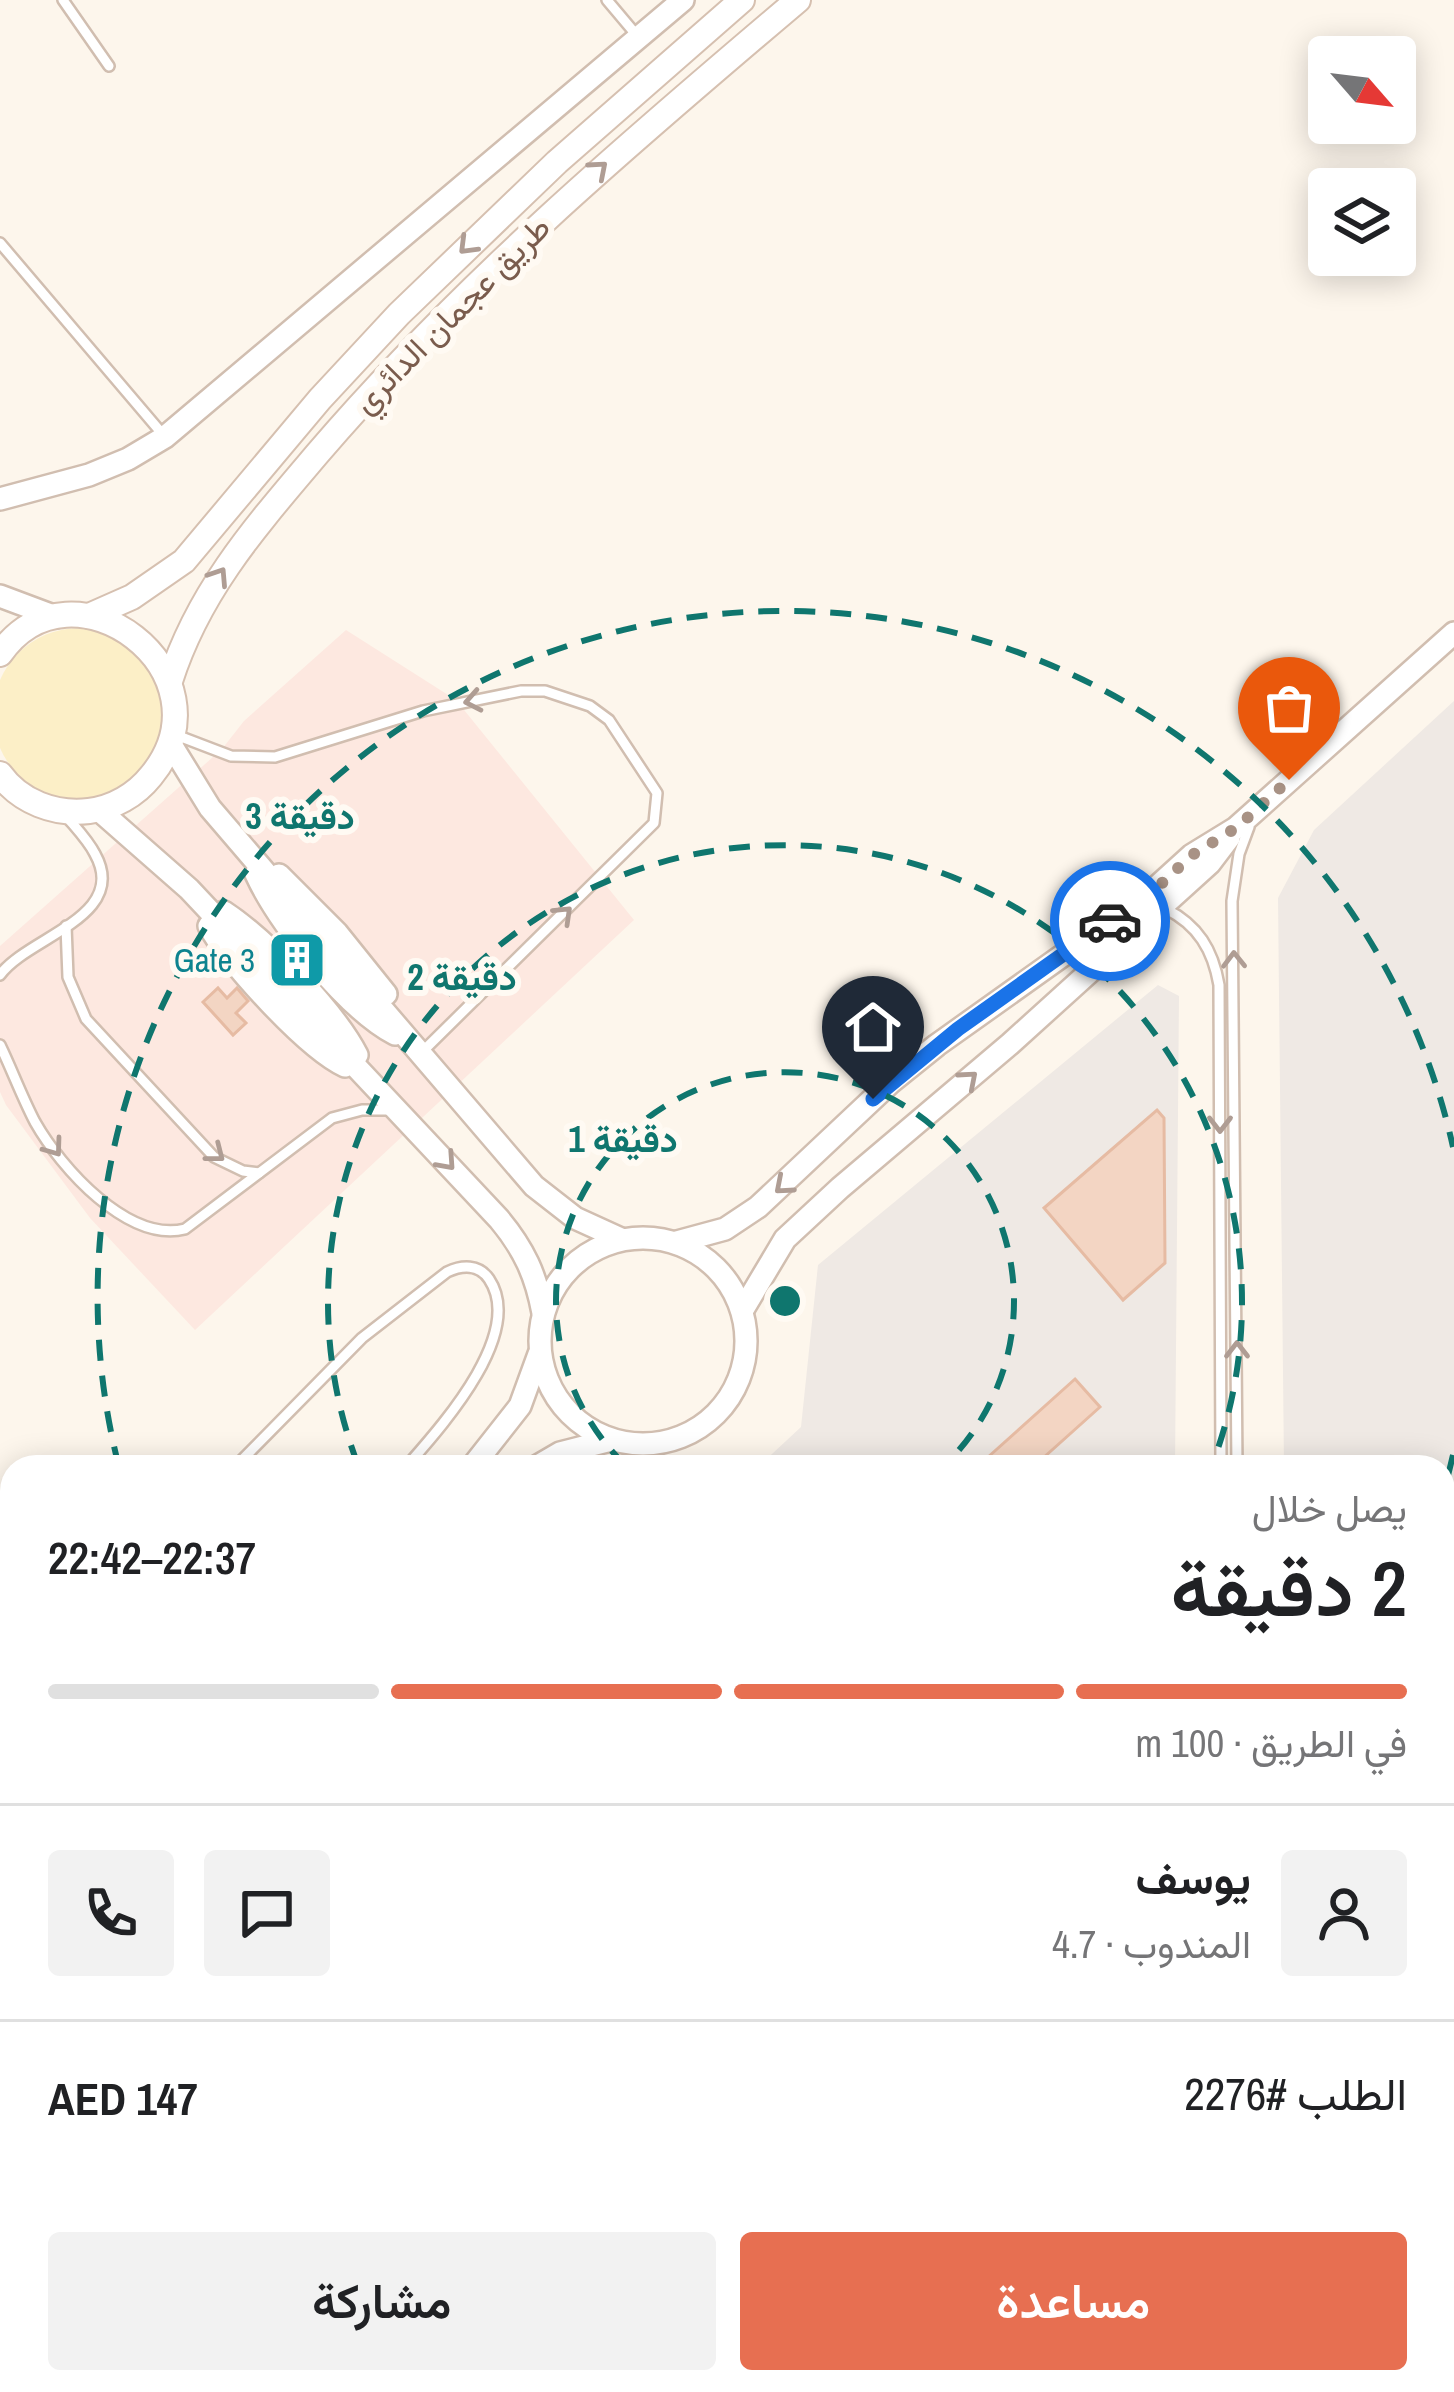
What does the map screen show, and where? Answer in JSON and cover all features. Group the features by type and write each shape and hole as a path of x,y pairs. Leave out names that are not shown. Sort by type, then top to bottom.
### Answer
{"main road":[{"name":"طريق عجمان الدائري","path":"89,616 132,597 184,561 320,399 399,314 557,162 742,0"},
{"name":"طريق عجمان الدائري","path":"170,681 184,638 235,552 351,415 504,256 797,0"},
{"path":"0,654 29,628 56,617 89,616 124,627 152,650 170,681 175,707 172,738 160,766 143,786 100,810 63,812 28,800 0,774"},
{"path":"0,803 28,800"}],"street":[{"path":"0,499 89,475 165,437 683,0"},
{"path":"0,596 56,617"},
{"path":"677,1242 725,1229 758,1207 891,1082 1149,894 1192,855 1236,828 1454,633"},
{"path":"172,738 210,808 244,848 292,885 337,933 388,998 416,1048 534,1186 575,1218 621,1239"},
{"path":"100,810 188,889 240,924 291,974 344,1030 369,1077 515,1239 537,1279 543,1313 539,1353 520,1406 481,1455"},
{"path":"742,1311 785,1239 1010,1045 1210,863 1236,828"},
{"path":"244,848 278,917 362,1012 416,1048"},
{"path":"188,889 217,940 266,997 333,1060 369,1077"},
{"path":"539,1353 547,1382 562,1407 584,1427 611,1440 643,1445 674,1440 703,1425 726,1403 741,1374 747,1342 742,1311 728,1281 706,1258 677,1242 649,1237 621,1239 594,1249 554,1287 543,1313"},
{"path":"558,1455 611,1440"}],"lane":[{"path":"62,0 109,66"},
{"path":"608,0 639,38"},
{"path":"0,243 165,437"},
{"path":"172,738 231,756 275,757 422,711 521,691 568,696 609,720 657,793 654,824 416,1048"},
{"path":"1238,1455 1232,901 1239,854 1257,810"},
{"path":"0,975 10,961 88,911 101,883 95,853 63,812"},
{"path":"1161,906 1195,929 1216,964 1219,985 1221,1455"},
{"path":"66,926 68,977 86,1019 214,1157 259,1173"},
{"path":"0,1045 36,1122 64,1164 143,1229 168,1233 185,1229 332,1118 362,1110 401,1112"},
{"path":"247,1455 362,1338 447,1272 473,1267 493,1284 495,1338 485,1364 415,1455"}],"shaded area":[{"path":"346,630 456,700 634,920 195,1330 90,1218 6,1105 0,1092 0,946 222,749 244,721"},
{"path":"1454,701 1454,1455 1284,1455 1278,898 1314,830"},
{"path":"1158,985 1179,996 1175,1455 771,1455 801,1427 818,1265"}],"sand":[{"path":"62,630 96,630 127,643 150,666 163,697 163,731 150,762 127,785 96,798 62,798 31,785 18,775 -1,744 -1,684 8,666 31,643"}],"building":[{"path":"218,988 227,998 237,988 248,1001 236,1013 246,1023 233,1035 203,1002"},
{"path":"1157,1110 1164,1118 1165,1263 1123,1300 1044,1208"},
{"path":"1075,1379 1100,1407 1046,1455 990,1455"}],"way so far":[{"path":"1110,921 1192,855 1236,828 1289,780"}],"place":[{"name":"Gate 3","path":"297,960"}],"route":[{"path":"873,1099 958,1029 1110,921"}]}
